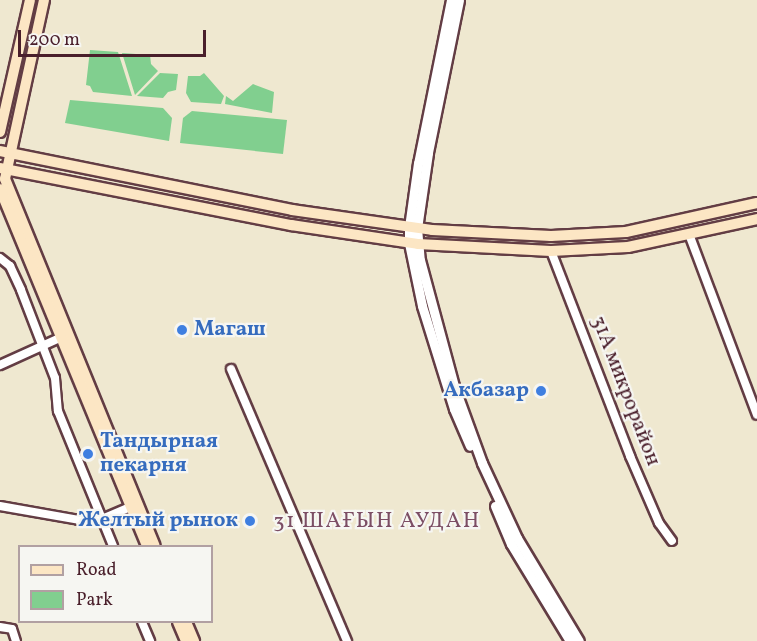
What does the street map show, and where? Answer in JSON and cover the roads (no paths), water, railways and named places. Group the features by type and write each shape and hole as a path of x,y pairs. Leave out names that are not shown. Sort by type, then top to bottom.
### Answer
{"main road":[{"path":"0,132 30,0"},
{"path":"44,0 5,152 3,168 7,185 63,336 147,545"},
{"path":"5,152 288,209 413,228 551,236 626,232 757,203"},
{"path":"3,168 291,225 414,244 551,252 628,247 757,219"},
{"path":"0,189 155,545"},
{"path":"551,236 551,252"},
{"path":"179,623 186,641"},
{"path":"187,623 194,641"}],"street":[{"path":"451,0 418,164 413,228 422,306 454,409 511,544 570,641"},
{"path":"413,228 459,0"},
{"path":"689,234 757,415"},
{"path":"414,244 454,386 482,463 517,538 579,641"},
{"name":"31А микрорайон","path":"551,252 630,456 659,523 672,541"},
{"path":"0,258 10,266 42,347 57,387 55,400 58,411 113,545"},
{"path":"0,365 63,336"},
{"path":"231,369 347,641"},
{"path":"0,506 79,520 102,519 130,507"},
{"path":"143,623 150,641"},
{"path":"0,627 12,629 16,641"}],"place":[{"name":"Магаш","path":"182,330"},
{"name":"Акбазар","path":"541,391"},
{"name":"Тандырная пекарня","path":"88,454"},
{"name":"Желтый рынок","path":"250,521"}],"district":[{"name":"31 ШАҒЫН АУДАН","path":"377,522"}]}
